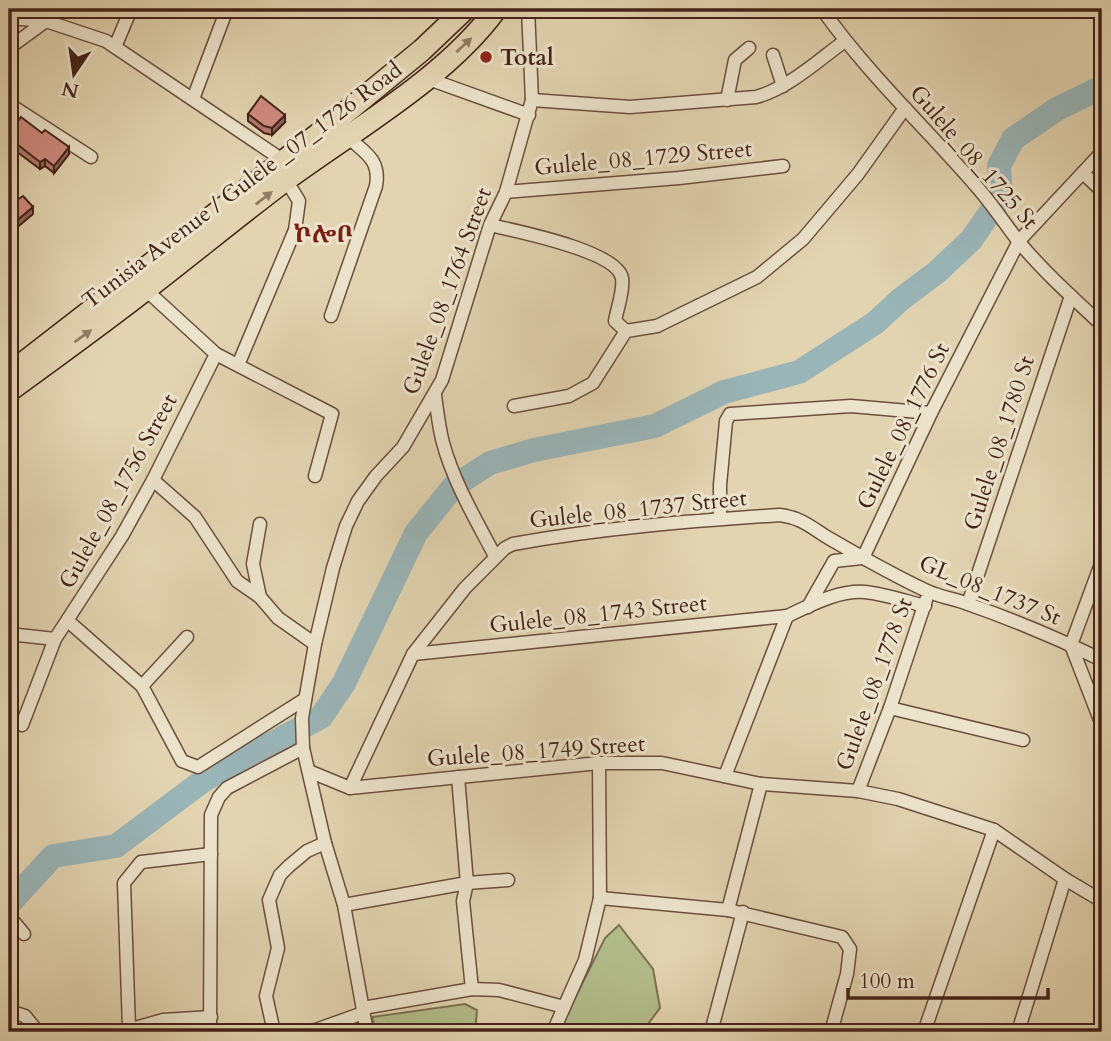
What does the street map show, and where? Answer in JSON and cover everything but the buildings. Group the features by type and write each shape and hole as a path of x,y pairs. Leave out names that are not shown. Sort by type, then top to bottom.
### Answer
{"highway":[{"name":"Tunisia Avenue / Gulele _07_1726 Road","path":"341,129 465,9"},
{"name":"Tunisia Avenue / Gulele _07_1726 Road","path":"9,374 341,129 426,78 480,29 496,9"},
{"name":"Tunisia Avenue / Gulele _07_1726 Road","path":"9,391 146,289 285,170"}],"street":[{"path":"115,47 131,9"},
{"path":"193,99 227,9"},
{"name":"Gulele_08_1764 Street","path":"310,772 303,748 302,718 315,645 339,546 358,501 376,476 403,447 435,395 457,335 529,115 532,100 528,9"},
{"name":"Gulele_08_1725 St","path":"822,9 845,41 977,187 1019,241 1102,326"},
{"path":"9,12 21,19 46,15 106,41 193,99 285,170 299,201 295,230 238,365"},
{"path":"9,48 46,15"},
{"path":"532,100 630,107 727,100 772,93 845,41"},
{"path":"727,100 734,60 749,48"},
{"path":"773,55 783,86"},
{"path":"426,78 529,115"},
{"path":"9,104 91,157"},
{"path":"514,406 569,396 593,383 626,331 657,326 757,277 803,239 858,174 905,108"},
{"path":"331,316 376,186 378,170 373,160 341,129"},
{"name":"Gulele_08_1776 St","path":"863,558 931,413 1019,241 1102,152"},
{"name":"Gulele_08_1729 Street","path":"506,192 679,178 783,166"},
{"path":"1083,173 1102,191"},
{"path":"491,225 565,244 596,255 612,265 622,281 615,321 626,331"},
{"path":"146,289 216,354 332,414 315,476"},
{"name":"Gulele_08_1780 St","path":"968,604 1070,296"},
{"name":"Gulele_08_1756 Street","path":"22,726 55,639 122,536 216,354"},
{"path":"435,395 448,458 471,511 495,556"},
{"path":"720,519 726,421 730,414 851,406 931,413"},
{"path":"153,480 195,517 237,581 260,597 278,618 315,645"},
{"name":"Gulele_08_1737 Street","path":"350,788 412,654 465,588 495,556 513,544 570,534 780,515 800,518 824,536 863,558"},
{"path":"260,524 253,564 260,597"},
{"path":"808,607 834,561 863,558"},
{"name":"GL_08_1737 St","path":"863,558 929,592 968,604 1102,660"},
{"path":"1102,561 1071,645 1102,725"},
{"name":"Gulele_08_1743 Street","path":"412,654 787,616 841,594 864,592 925,606"},
{"name":"Gulele_08_1778 St","path":"858,791 890,708 929,592"},
{"path":"725,776 787,616"},
{"path":"68,621 142,686 182,761 198,767 305,699"},
{"path":"9,634 55,639"},
{"path":"142,686 187,636"},
{"path":"890,708 1023,740"},
{"path":"210,1032 211,815 219,797 227,788 303,748"},
{"name":"Gulele_08_1749 Street","path":"350,788 599,763 662,762 761,784 858,791 898,799 994,830 1102,901"},
{"path":"553,1032 585,960 600,898 599,763"},
{"path":"310,772 350,788"},
{"path":"310,772 344,905 367,1032"},
{"path":"458,777 467,883 463,901 472,989"},
{"path":"729,910 761,784"},
{"path":"924,1032 994,830"},
{"path":"274,1032 266,996 278,948 269,900 280,875 298,857 326,843"},
{"path":"211,854 141,862 124,883 125,1030 163,1020 211,1017"},
{"path":"1018,1032 1065,879"},
{"path":"344,905 467,883 508,880"},
{"path":"600,898 743,912 842,937 850,950 847,974 831,1032"},
{"path":"711,1032 743,912"},
{"path":"9,916 24,934"},
{"path":"310,1032 363,1011 472,989 499,990 564,1007"},
{"path":"9,1011 25,1016 38,1032"}],"green space":[{"path":"619,925 653,969 660,1008 642,1032 558,1032 605,938"},
{"path":"465,1004 477,1010 475,1032 376,1032 372,1017"}],"waterway":[{"path":"9,904 53,856 116,846 204,780 321,717 344,683 416,533 454,486 490,463 534,450 655,426 724,392 799,372 875,323 971,240 1001,197 999,166 1013,139 1057,109 1102,87"}],"place":[{"name":"Total","path":"486,57"}],"district":[{"name":"ኮሎቦ","path":"323,234"}]}
